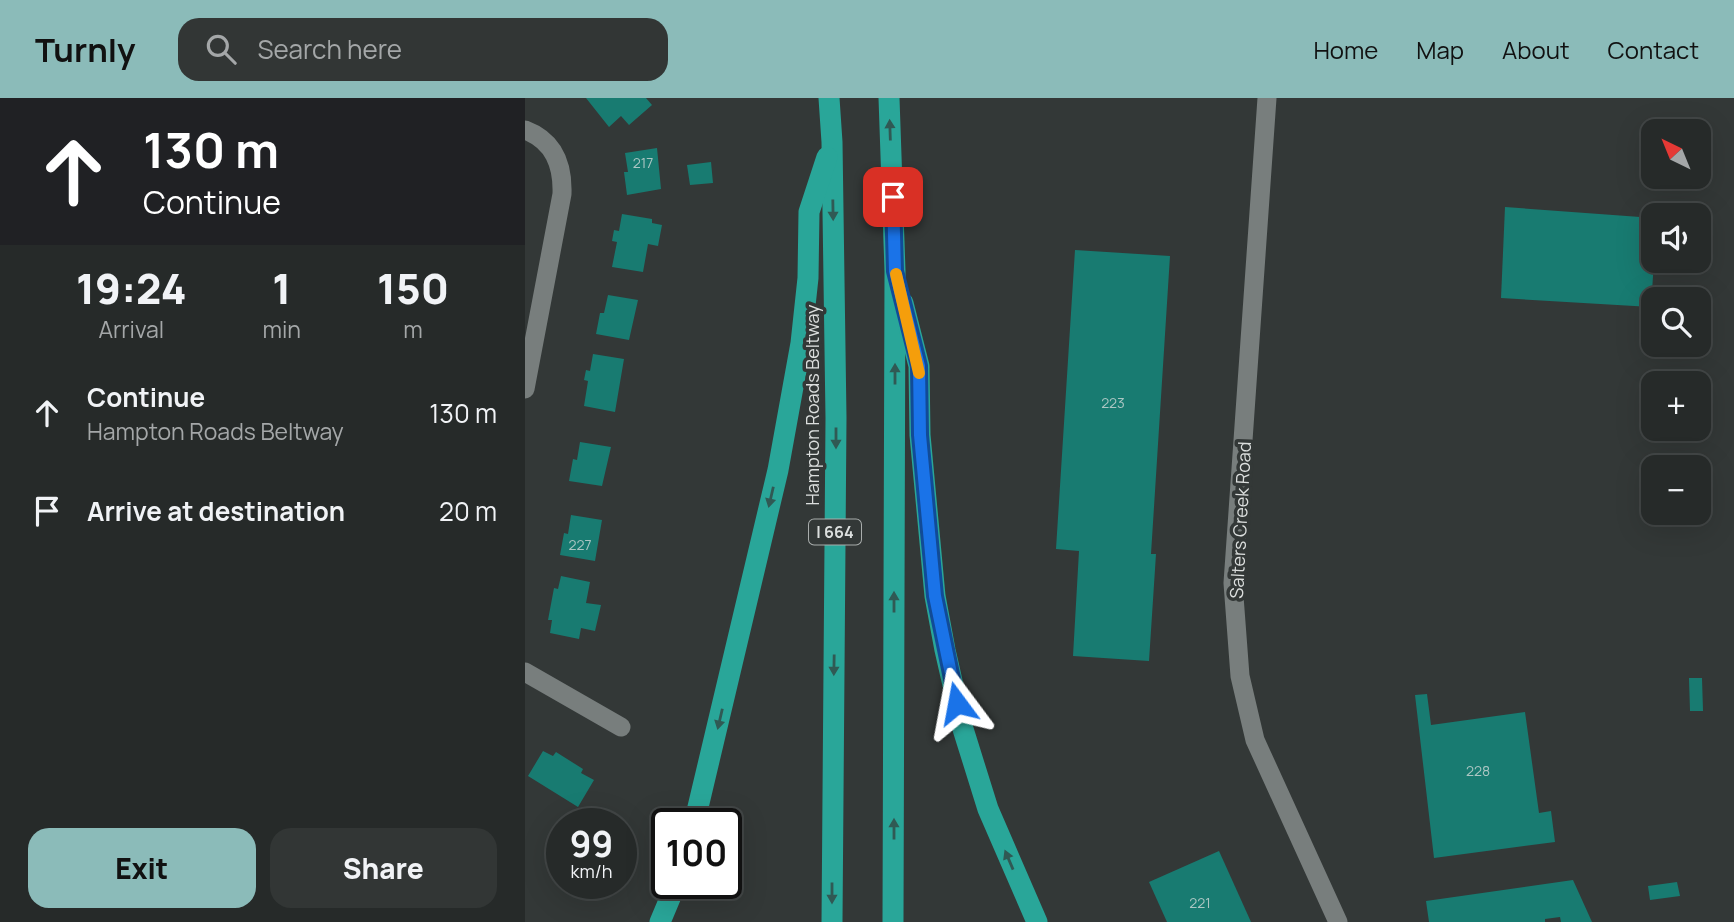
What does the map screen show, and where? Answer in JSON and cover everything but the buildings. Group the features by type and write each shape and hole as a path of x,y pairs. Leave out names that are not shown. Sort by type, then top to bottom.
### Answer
{"highway":[{"name":"Hampton Roads Beltway","path":"829,98 836,431 832,922"},
{"path":"889,98 895,271 893,922"},
{"path":"698,808 778,470 801,342 808,278 809,212 832,142"},
{"path":"895,271 919,366 920,435 935,596 945,650 963,729 988,809 1037,922"},
{"path":"660,922 670,899"}],"street":[{"name":"Salters Creek Road","path":"1267,98 1233,583 1240,676 1255,740 1338,922"},
{"path":"525,130 537,134 555,151 563,173 562,194 525,388"},
{"path":"525,672 621,727"}],"slow traffic":[{"path":"896,274 919,373"}],"route":[{"path":"893,197 895,271 919,366 920,435 935,596 957,703"}]}
